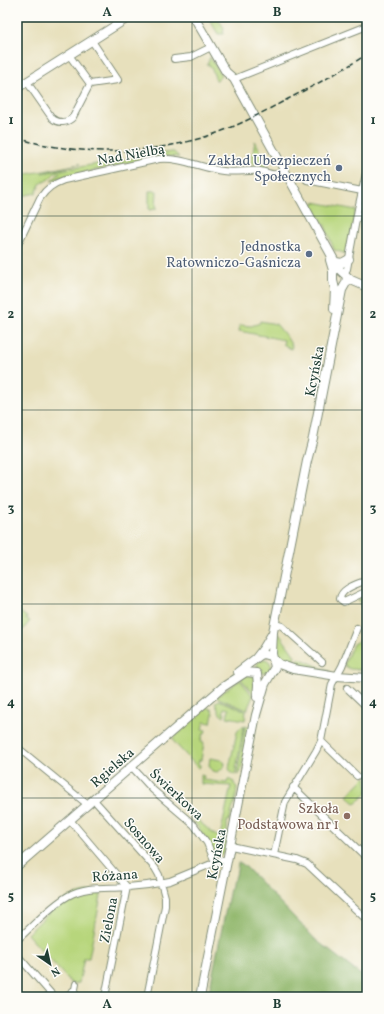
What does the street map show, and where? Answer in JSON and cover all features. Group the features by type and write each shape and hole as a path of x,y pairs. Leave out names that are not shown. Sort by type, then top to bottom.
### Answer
{"street":[{"path":"17,88 92,41 118,20 129,17"},
{"path":"194,17 226,72 234,80"},
{"path":"200,17 231,69 234,80 336,262 344,274 351,280 367,287"},
{"path":"234,80 367,26"},
{"path":"90,84 118,80 92,41"},
{"path":"174,59 191,57 211,47"},
{"path":"69,55 90,84"},
{"path":"28,82 52,118 58,122 65,122 73,117 90,84"},
{"name":"Nad Nielbą","path":"17,246 32,213 44,192 52,185 64,180 168,158 213,170 232,172 261,171 275,174 284,171"},
{"path":"344,274 347,269 367,169"},
{"path":"307,180 362,191"},
{"name":"Kcyńska","path":"307,461 308,437 333,314 334,280 327,247"},
{"path":"336,262 342,263 349,259"},
{"path":"344,274 338,272 334,280 340,287 367,287"},
{"name":"Kcyńska","path":"274,660 272,654 274,628 307,461 332,348 341,294 346,283 344,274"},
{"path":"367,580 344,590 340,594 340,598 344,602 367,591"},
{"path":"274,628 282,626 322,662"},
{"name":"Kcyńska","path":"256,658 263,649 274,628"},
{"path":"274,855 282,809 286,798 321,741 332,684 337,676 357,628"},
{"path":"293,669 283,670 264,677 256,674 253,666 256,658 261,655 266,655 270,656 283,666 293,669 337,676 367,678"},
{"name":"Rgielska","path":"17,866 256,658"},
{"path":"272,674 275,667 274,660"},
{"name":"Rgielska","path":"224,687 246,672 256,674"},
{"name":"Kcyńska","path":"256,674 258,685 256,715"},
{"name":"Kcyńska","path":"200,997 256,715 265,684 272,674"},
{"path":"347,688 367,707"},
{"path":"321,741 357,776"},
{"path":"17,747 91,802"},
{"name":"Świerkowa","path":"132,767 149,786 194,825 207,843 215,862"},
{"path":"293,787 367,858"},
{"name":"Sosnowa","path":"91,802 155,868 161,883 165,897 165,906 147,997"},
{"name":"Zielona","path":"70,820 127,887 105,997"},
{"path":"230,846 297,860 307,864 367,920"},
{"name":"Różana","path":"17,940 53,907 68,896 81,890 96,887 127,887 161,883 170,881 215,862 228,860"},
{"path":"17,954 54,997"},
{"path":"66,997 75,989 76,984"}],"green space":[{"path":"208,17 220,21 224,28 223,34 218,34"},
{"path":"210,57 221,75 216,81 209,64 207,65"},
{"path":"255,141 260,150 262,159 263,158 269,170 261,167 261,164 251,164"},
{"path":"174,152 179,157 163,156 51,181 60,173 55,173 49,179 40,184 36,193 17,197 17,176 80,164 42,173"},
{"path":"149,191 157,191 156,209 149,210"},
{"path":"314,202 356,210 347,254 334,250 325,226 316,212 317,211 312,208"},
{"path":"260,321 276,324 292,346 291,349 283,344 284,340 239,331 240,325 251,326 260,323"},
{"path":"367,597 366,617 358,599"},
{"path":"17,610 30,621 23,630 17,622"},
{"path":"367,621 367,670 350,669 344,665 353,644 360,640 361,629"},
{"path":"276,634 280,635 295,656 292,665 286,664 276,658"},
{"path":"261,659 267,659 271,663 271,669 267,673 261,673 257,669 257,663"},
{"path":"298,659 301,659 331,672 296,666"},
{"path":"244,675 255,676 255,695 241,679"},
{"path":"240,680 253,696 247,710 216,697"},
{"path":"219,700 246,711 245,720 227,717 229,709 224,708 224,717 220,714 215,703"},
{"path":"207,707 212,710 213,714 211,723 204,722 202,729 206,730 205,734 203,734 201,742 204,743 201,760 199,760 198,764 200,767 198,768 174,742 173,738"},
{"path":"242,726 244,726 235,775 231,773 229,768 237,732"},
{"path":"245,726 250,728 241,772 237,775"},
{"path":"210,758 221,760 225,763 224,767 218,772 212,771 209,765"},
{"path":"201,775 204,776 203,780 227,783 228,779 234,782 237,787 236,798 229,821 227,821 227,836 220,836 231,786 201,784"},
{"path":"365,777 367,778 367,794 355,803 347,796"},
{"path":"196,819 219,838 227,838 224,853 219,856 214,853 194,821"},
{"path":"238,863 241,863 247,868 316,940 367,980 367,997 208,997 231,884 236,876"},
{"path":"102,890 89,958 84,958 79,983 72,984 27,934 52,910 68,898 81,893"}],"railway":[{"path":"17,138 41,144 92,151 117,151 168,146 217,133 253,117 328,78 367,54"}],"place":[{"name":"Zakład Ubezpieczeń Społecznych","path":"339,168"},
{"name":"Jednostka Ratowniczo-Gaśnicza","path":"309,254"},
{"name":"Szkoła Podstawowa nr 1","path":"347,816"}]}
